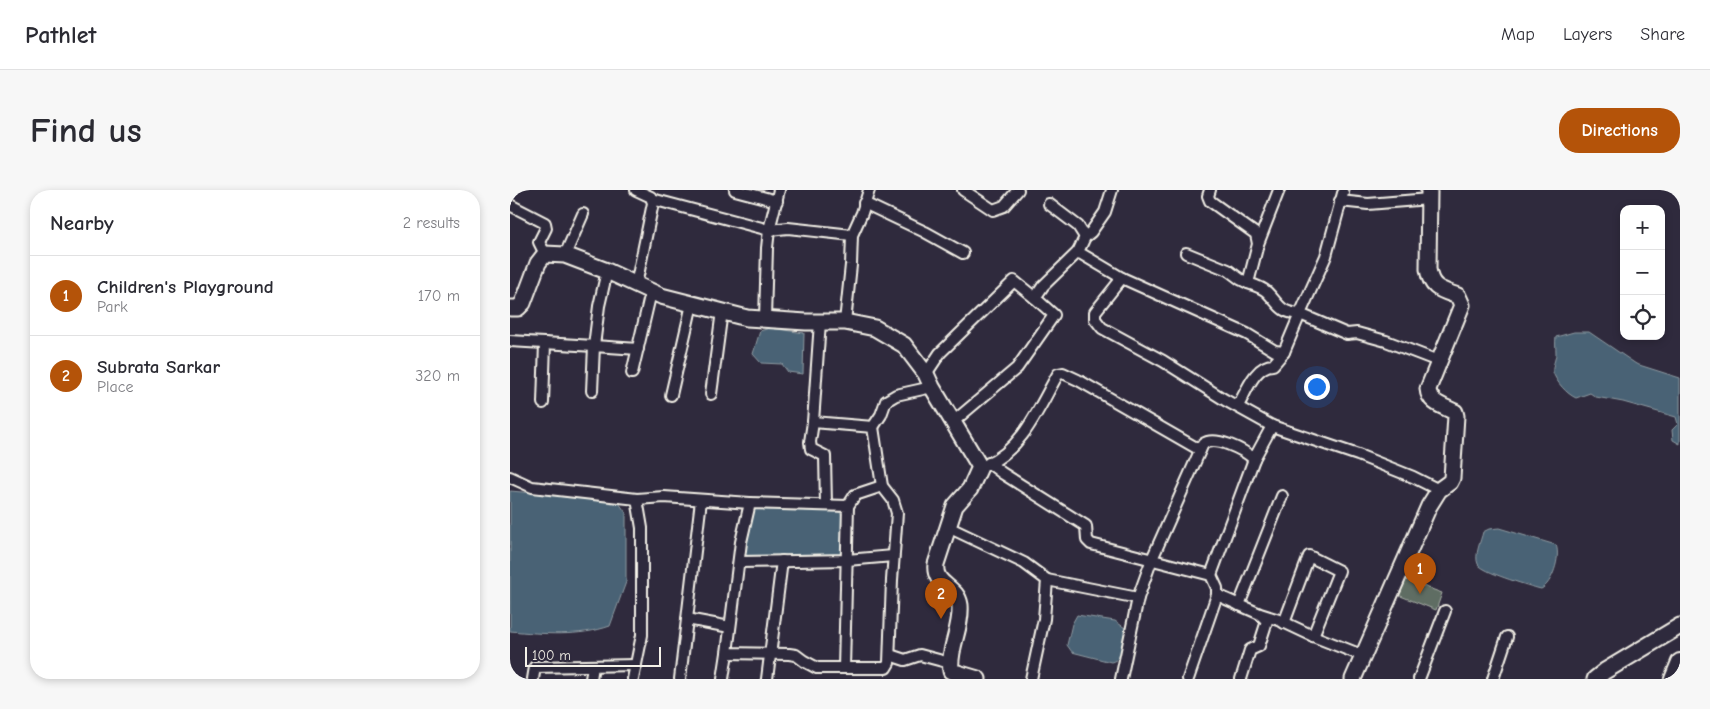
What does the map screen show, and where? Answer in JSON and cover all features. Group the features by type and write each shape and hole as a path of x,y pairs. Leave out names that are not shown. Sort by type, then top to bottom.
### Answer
{"main road":[{"path":"1673,679 1680,662"}],"street":[{"path":"636,190 652,199 769,230 788,228 852,235"},
{"path":"735,190 777,201"},
{"path":"765,319 769,230 779,190"},
{"path":"844,322 851,265 852,235 862,213 869,190"},
{"path":"963,190 993,210 1004,206 1018,190"},
{"path":"1035,298 1043,286 1078,252 1085,237 1105,212 1112,190"},
{"path":"1210,190 1208,196 1210,202 1256,234 1258,244"},
{"path":"1248,283 1258,244 1279,190"},
{"path":"1238,406 1258,371 1267,365 1273,365 1284,352 1326,256 1341,197 1368,204 1429,195 1428,269 1430,279 1440,290 1458,296 1462,305 1428,389 1428,396 1432,401 1454,412 1457,419 1452,478 1439,490 1429,506 1354,679"},
{"path":"636,285 653,203 652,199"},
{"path":"864,203 925,232 963,253"},
{"path":"1050,204 1078,226 1085,237"},
{"path":"510,205 545,223 546,228 539,242 545,254"},
{"path":"565,254 584,214"},
{"path":"1078,252 1122,278 1248,334 1275,351 1284,352"},
{"path":"1186,253 1228,270 1240,279 1266,291 1277,305 1289,313 1300,314 1347,334 1357,333 1386,341 1438,361"},
{"path":"545,254 565,254 661,296 747,318 844,322 875,328 904,345 929,381 953,422 985,465 1002,473 1086,526 1087,540 1091,544 1211,575"},
{"path":"510,308 518,308 524,303 538,263 545,254"},
{"path":"592,391 594,346 599,306 607,272"},
{"path":"1122,278 1095,312 1095,319 1102,328 1163,361 1225,400 1272,426 1358,455 1413,477 1439,490"},
{"path":"727,653 796,655 804,662 817,668 886,668 890,655 897,513 893,500 882,486 874,427 886,401 929,381 940,353 1014,280 1054,315 1017,368 953,422"},
{"path":"632,373 651,292"},
{"path":"671,395 692,304"},
{"path":"711,394 722,311"},
{"path":"820,322 810,442 811,448 825,456 826,505"},
{"path":"510,341 638,349"},
{"path":"543,403 545,343"},
{"path":"950,671 960,604 952,590 939,580 935,573 955,506 970,489 985,465 1015,444 1020,438 1029,426 1058,374 1064,373 1078,380 1200,450"},
{"path":"813,422 874,427"},
{"path":"1188,679 1217,595 1217,588 1211,575 1254,459 1272,426"},
{"path":"1120,679 1138,598 1152,559 1203,444 1212,440 1221,442 1248,454 1254,459"},
{"path":"510,476 532,487 637,499 664,497 750,503 848,506"},
{"path":"844,668 848,506 855,495 882,486"},
{"path":"1239,605 1282,496"},
{"path":"633,679 642,635 642,528 637,499"},
{"path":"680,679 702,500"},
{"path":"722,679 741,542 750,503"},
{"path":"948,527 1024,564 1047,580 1138,598"},
{"path":"739,562 847,560 894,556"},
{"path":"1284,623 1309,556 1338,571 1312,636"},
{"path":"767,679 782,561"},
{"path":"1031,679 1044,619 1047,580"},
{"path":"1217,595 1364,656"},
{"path":"1419,679 1445,611"},
{"path":"1241,679 1250,650 1259,646 1267,621 1260,614"},
{"path":"687,619 730,627"},
{"path":"1596,679 1605,671 1680,626"},
{"path":"1493,679 1507,637"},
{"path":"890,655 905,660 920,655 950,671 978,679"},
{"path":"533,679 535,667 636,665"},
{"path":"591,679 594,666"},
{"path":"815,679 817,668"}],"green space":[{"path":"1404,579 1442,593 1436,610 1398,595"}],"water":[{"path":"770,328 804,333 803,374 788,372 782,364 761,363 753,354 760,331"},
{"path":"1574,332 1589,332 1636,364 1680,378 1680,444 1673,440 1672,430 1678,424 1676,417 1623,402 1596,397 1590,393 1576,398 1562,387 1553,372 1556,355 1556,337"},
{"path":"510,491 617,500 626,513 626,582 610,626 573,633 548,634 510,631"},
{"path":"753,509 837,511 844,515 842,553 837,560 750,562 744,557 749,513"},
{"path":"1499,528 1556,545 1557,556 1552,576 1549,582 1541,589 1487,571 1478,564 1477,552 1483,532"},
{"path":"1077,615 1115,621 1125,628 1121,653 1116,660 1111,662 1072,652 1067,645 1072,624"}],"place":[{"name":"Children's Playground","path":"1420,594"},
{"name":"Subrata Sarkar","path":"941,619"}]}
